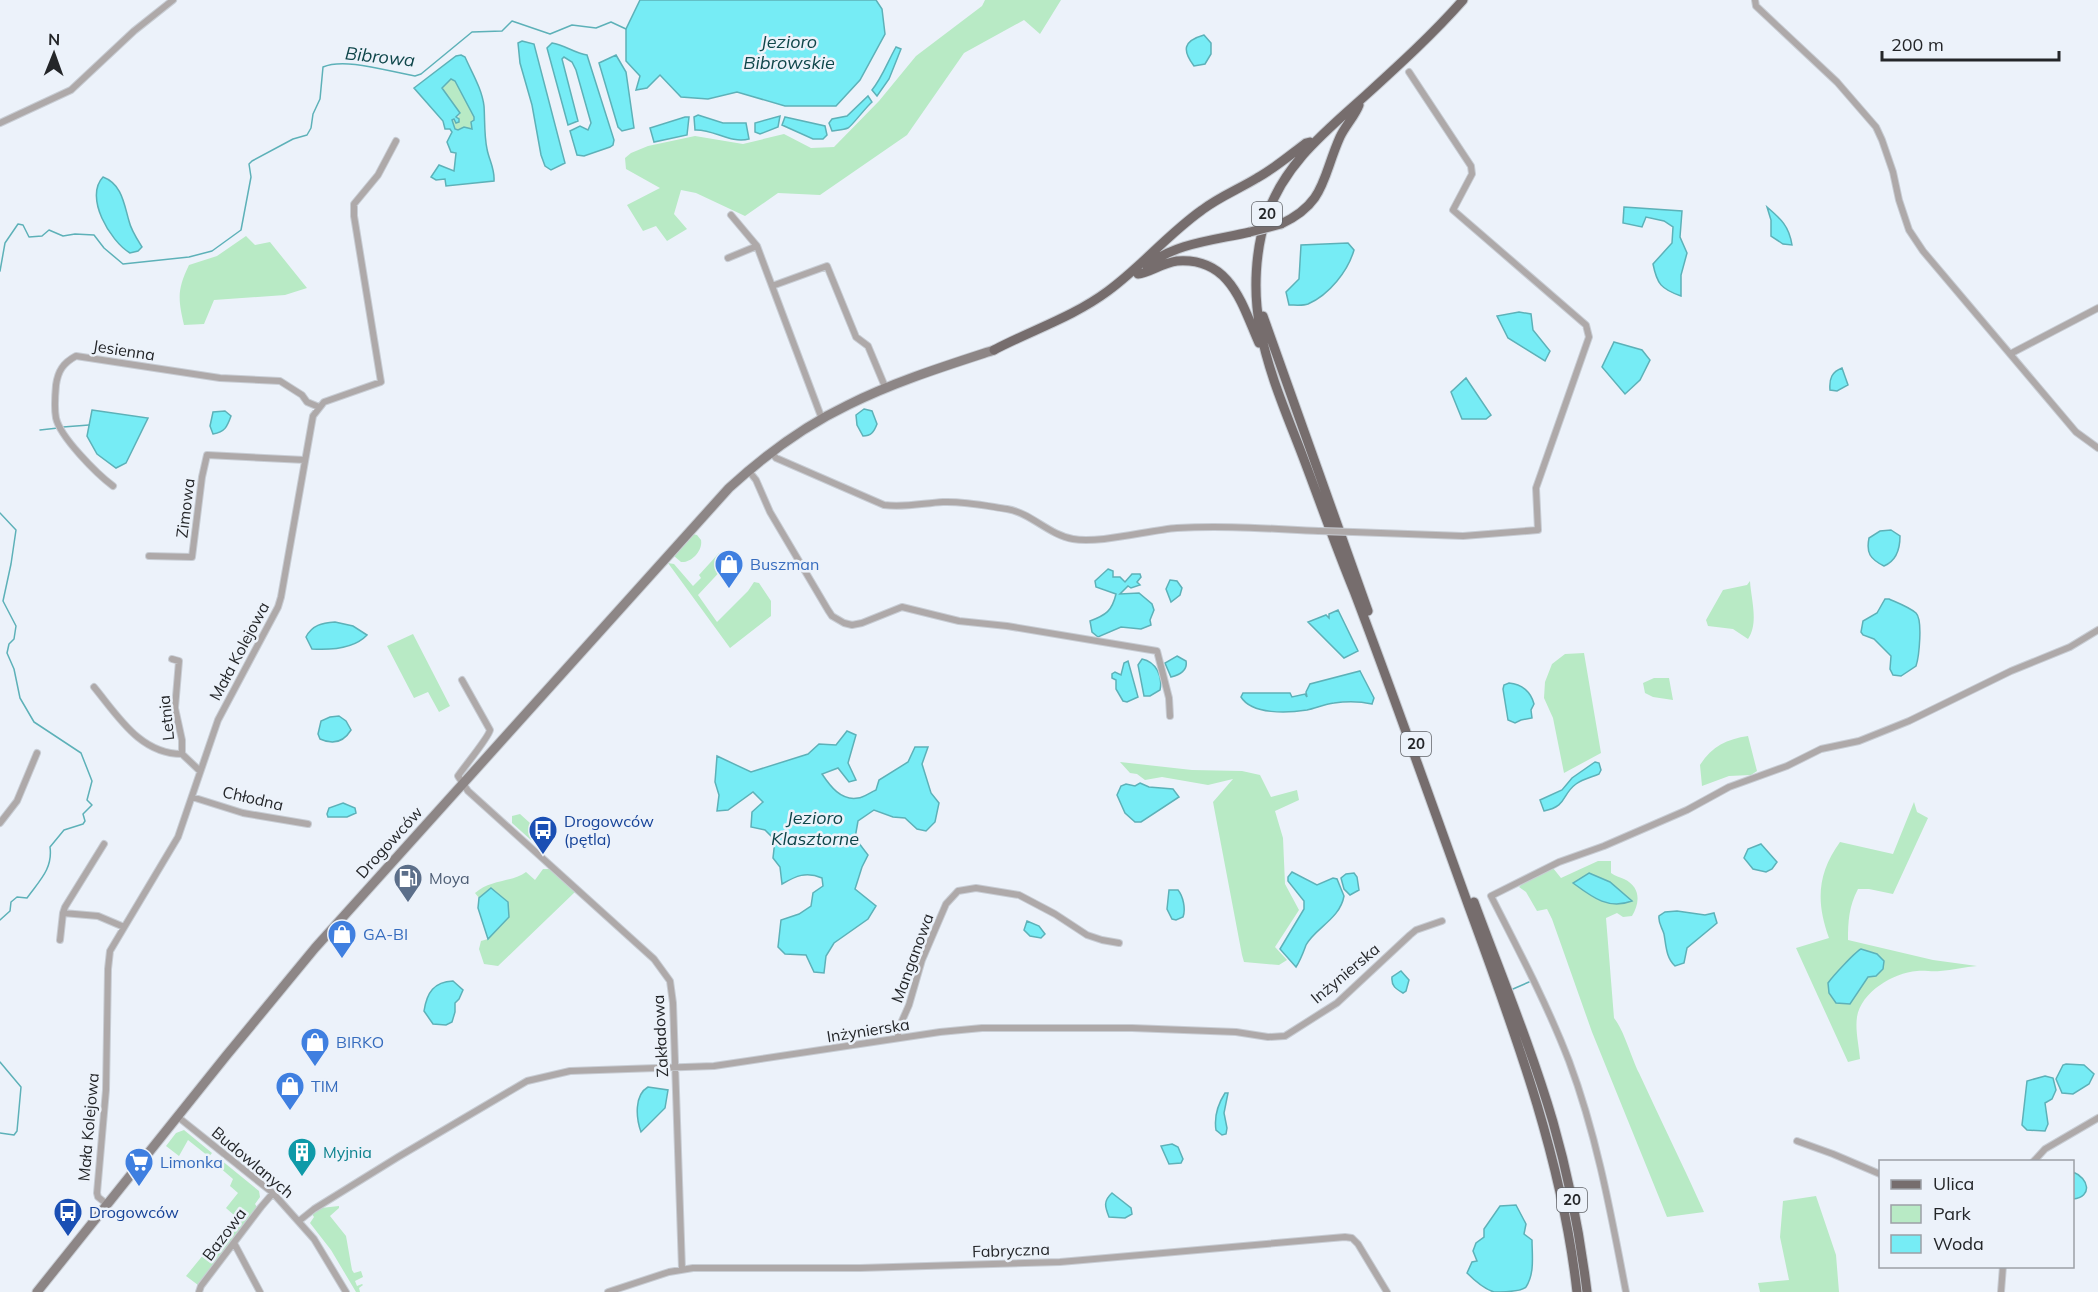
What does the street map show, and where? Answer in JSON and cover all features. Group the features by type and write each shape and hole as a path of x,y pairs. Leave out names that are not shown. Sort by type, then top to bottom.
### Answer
{"main road":[{"name":"20","path":"1463,0 1404,59 1314,141 1286,176 1265,219 1259,243 1257,268 1260,330 1273,376 1433,807 1526,1068 1554,1161 1579,1287"},
{"path":"994,350 1023,343 1070,320 1120,289 1154,260 1171,252 1281,224 1308,207 1318,194 1341,134 1359,108 1360,100"},
{"path":"994,350 1048,327 1088,305 1123,280 1202,209 1278,165 1306,142 1314,141"},
{"path":"1138,274 1168,263 1186,261 1203,265 1222,275 1233,286 1244,305 1273,376"},
{"name":"20","path":"1258,299 1370,616 1538,1075 1563,1159 1575,1210 1579,1287"},
{"name":"Drogowców","path":"37,1292 315,948 710,507 748,470 822,419 886,389 994,350"},
{"path":"1579,1287 1588,1292"}],"street":[{"path":"0,123 71,90 134,31 173,0"},
{"path":"1755,0 1756,6 1837,82 1876,127 1910,230 1923,251 2076,432 2098,448"},
{"path":"771,452 776,458 884,505 894,507 950,502 1010,509 1022,513 1058,534 1073,539 1107,538 1215,527 1463,536 1538,530 1536,488 1590,337 1586,325 1453,210 1472,174 1471,166 1409,72"},
{"path":"318,407 324,402 381,382 354,204 378,175 396,141"},
{"path":"731,215 757,246 822,419"},
{"path":"728,258 757,246"},
{"path":"772,286 827,266 856,337 868,346 886,389"},
{"path":"2010,354 2098,308"},
{"name":"Jesienna","path":"113,486 91,466 60,429 56,418 54,399 57,375 66,361 76,356 220,378 280,381 302,395 307,402 318,407"},
{"name":"Mała Kolejowa","path":"108,1205 98,1197 97,1193 106,1090 110,951 178,837 218,720 278,607 312,421 318,407"},
{"name":"Zimowa","path":"149,556 192,557 207,455 305,460"},
{"path":"748,470 756,480 770,512 828,610 832,616 844,623 862,623 902,607 959,621 1007,626 1157,651 1169,698 1170,716"},
{"path":"1626,1292 1599,1156 1570,1063 1544,1001 1491,896 1559,862 1604,846 1687,810 1729,787 1787,766 1821,750 1859,741 1909,721 2011,671 2070,647 2098,630"},
{"name":"Letnia","path":"172,659 179,662 175,708 182,740 182,754 200,771"},
{"path":"462,680 490,732 458,776 463,783"},
{"path":"94,687 138,740 173,754 182,754"},
{"path":"0,823 17,801 37,753"},
{"name":"Zakładowa","path":"463,783 468,791 654,959 666,974 673,993 682,1269"},
{"name":"Chłodna","path":"192,797 243,813 308,824"},
{"path":"60,940 65,907 104,844"},
{"name":"Manganowa","path":"898,1038 898,1030 909,1005 922,960 946,904 958,891 976,888 1019,895 1047,909 1088,935 1119,943"},
{"path":"63,913 98,916 124,927"},
{"name":"Inżynierska","path":"299,1221 363,1178 527,1081 570,1071 714,1066 940,1032 996,1028 1052,1030 1132,1028 1230,1032 1268,1037 1285,1036 1337,1003 1416,930 1442,921"},
{"name":"Budowlanych","path":"178,1117 273,1193 323,1252 346,1292"},
{"path":"2034,1160 2045,1149 2098,1118"},
{"path":"1797,1141 1879,1173"},
{"name":"Bazowa","path":"199,1292 201,1286 273,1193"},
{"name":"Fabryczna","path":"608,1292 682,1269 860,1268 1060,1262 1345,1237 1352,1238 1358,1244 1387,1292"},
{"path":"234,1243 260,1292"},
{"path":"2001,1292 2003,1268"}],"green space":[{"path":"985,0 1061,0 1040,34 1024,20 964,53 907,135 820,195 778,193 745,216 696,193 681,190 674,214 687,229 667,241 656,226 643,231 627,205 660,188 626,169 625,158 631,153 648,146 695,136 743,144 784,134 811,148 834,147 879,101 916,56 982,6"},
{"path":"451,79 455,81 474,117 472,129 455,129 452,121 460,114 442,88"},
{"path":"246,236 255,245 270,242 307,288 285,295 214,300 204,324 184,325 180,295 182,281 189,265 217,256"},
{"path":"693,534 701,540 700,548 693,558 681,562 674,554"},
{"path":"719,553 727,564 698,595 717,622 754,582 759,583 771,601 771,616 730,648 668,563 674,564 693,586 701,578 699,575"},
{"path":"1750,581 1754,618 1748,639 1733,629 1708,626 1706,620 1723,590 1747,585"},
{"path":"413,634 450,706 439,712 428,692 414,698 387,646"},
{"path":"1584,653 1601,753 1564,773 1553,718 1544,698 1545,682 1552,664 1565,654"},
{"path":"1654,678 1669,678 1673,700 1653,697 1645,693 1643,683"},
{"path":"1748,736 1757,771 1751,775 1729,776 1702,786 1700,765 1709,753 1726,742"},
{"path":"1120,762 1192,770 1242,771 1260,775 1271,797 1297,790 1299,800 1275,811 1283,838 1285,884 1299,910 1275,947 1287,960 1279,965 1244,962 1213,802 1233,779 1208,785 1162,777 1145,780 1137,774 1130,773"},
{"path":"1914,802 1917,812 1928,818 1893,894 1858,889 1850,914 1848,940 1933,960 1977,966 1908,973 1880,985 1865,1000 1857,1017 1860,1059 1848,1062 1796,948 1829,938 1822,912 1821,888 1827,865 1840,842 1893,854"},
{"path":"520,814 540,832 538,839 531,840 512,823 512,816"},
{"path":"1598,861 1611,861 1611,873 1630,882 1637,896 1637,906 1632,916 1623,917 1617,913 1606,918 1614,1018 1704,1212 1667,1217 1592,1032 1552,919 1547,909 1537,911 1526,892 1519,887 1553,868 1561,878"},
{"path":"543,869 550,869 575,892 498,966 484,964 479,949 481,941 488,939 509,917 491,888 479,898 475,893 488,885 515,878 526,872 535,880"},
{"path":"184,1130 212,1153 207,1159 208,1156 188,1140 179,1156 166,1146 176,1133"},
{"path":"221,1160 259,1191 260,1197 255,1204 257,1207 198,1285 186,1276 235,1216 226,1208 238,1193 230,1186 233,1179 218,1166"},
{"path":"1816,1196 1836,1255 1839,1292 1760,1292 1758,1283 1789,1280 1780,1237 1783,1201"},
{"path":"339,1206 330,1216 346,1236 352,1270 354,1273 361,1271 363,1277 355,1281 357,1286 363,1285 359,1288 360,1292 356,1292 331,1250 310,1223 314,1217 312,1214 321,1208"}],"water":[{"name":"Jezioro Bibrowskie","path":"640,0 876,0 882,9 885,34 860,80 836,106 785,106 737,92 708,99 681,97 660,75 647,88 636,90 640,76 626,61 626,29"},
{"path":"1204,35 1211,43 1211,54 1205,64 1194,66 1186,51 1188,43"},
{"path":"522,41 534,44 565,163 551,170 545,166 541,155 532,105 520,63 518,43"},
{"path":"552,43 587,55 614,140 610,147 584,156 577,155 570,131 580,126 588,130 591,123 576,70 572,62 564,57 562,59 578,121 568,125 547,48"},
{"path":"896,47 901,49 889,79 877,96 872,90"},
{"path":"616,55 626,72 634,128 622,131 618,127 599,63"},
{"path":"456,56 465,57 481,93 486,144 494,172 494,181 446,186 445,179 436,180 431,177 439,165 454,171 456,153 451,152 447,142 452,132 450,129 445,129 443,121 414,88","holes":["451,79 455,81 474,117 471,122 472,129 464,127 455,129 452,120 459,122 456,117 460,113 442,88"]},
{"path":"868,96 872,102 850,127 832,131 829,123 832,119 847,116"},
{"path":"698,115 723,123 746,123 749,139 735,140 695,130 694,117"},
{"path":"780,116 778,127 760,134 755,132 755,123"},
{"path":"689,117 687,135 654,142 650,128"},
{"path":"785,117 825,126 827,135 823,139 813,139 782,125"},
{"path":"103,177 114,184 121,195 131,228 142,247 138,251 130,253 122,247 102,218 96,196"},
{"path":"1624,207 1682,211 1680,237 1687,253 1681,275 1681,296 1661,285 1653,264 1672,243 1673,227 1664,221 1646,217 1642,227 1623,223"},
{"path":"1767,207 1784,223 1792,245 1783,244 1771,236 1771,220"},
{"path":"1348,243 1354,250 1337,282 1323,295 1308,304 1289,305 1286,292 1299,279 1301,245"},
{"path":"1519,312 1531,314 1533,330 1550,351 1545,361 1508,338 1497,316"},
{"path":"1614,342 1642,350 1650,360 1640,380 1625,394 1602,367"},
{"path":"1842,368 1848,385 1837,391 1830,390 1832,376"},
{"path":"1466,378 1491,415 1486,419 1462,419 1451,392"},
{"path":"864,409 872,411 877,424 872,433 863,436 857,425 856,415"},
{"path":"92,410 148,418 126,463 116,468 97,454 87,436"},
{"path":"225,411 231,416 227,426 213,434 210,426 213,412"},
{"path":"1891,530 1900,536 1899,545 1897,554 1884,566 1870,555 1869,538 1880,531"},
{"path":"1108,569 1113,571 1113,577 1120,577 1125,582 1132,574 1140,574 1141,577 1137,582 1140,585 1131,588 1128,586 1120,594 1139,593 1152,604 1154,610 1150,620 1151,625 1141,629 1121,627 1098,637 1092,632 1090,621 1108,612 1116,594 1096,587 1095,581"},
{"path":"1170,580 1177,581 1182,588 1180,595 1171,602 1166,589"},
{"path":"1885,599 1907,607 1918,617 1920,639 1916,666 1901,676 1893,675 1890,669 1891,656 1874,639 1861,632 1863,621 1877,613"},
{"path":"1338,610 1358,651 1344,658 1308,622 1326,615 1329,618 1329,614"},
{"path":"335,622 353,626 367,635 362,640 348,646 312,649 306,637 308,633 318,625"},
{"path":"1177,656 1186,661 1186,667 1180,674 1171,677 1165,663"},
{"path":"1142,659 1155,666 1159,675 1160,690 1150,696 1144,696 1138,665"},
{"path":"1128,661 1138,697 1127,702 1123,701 1116,689 1116,680 1112,678 1112,674 1115,672 1121,675 1124,663"},
{"path":"1360,671 1374,698 1372,704 1344,702 1307,710 1281,712 1253,707 1241,697 1243,693 1290,693 1292,697 1305,694 1307,697 1306,692 1310,684"},
{"path":"1509,683 1522,687 1531,696 1534,704 1531,710 1532,718 1515,723 1508,720 1503,689 1504,685"},
{"path":"339,716 346,721 351,730 345,738 337,742 320,739 318,734 321,721"},
{"name":"Jezioro Klasztorne","path":"847,731 856,735 848,763 856,780 849,782 838,768 822,774 837,792 852,798 865,796 876,790 879,780 908,762 915,747 928,747 922,764 931,793 939,803 935,822 926,831 917,829 905,818 893,817 874,810 858,821 855,838 868,855 855,889 876,906 868,919 834,943 826,956 824,973 814,972 806,955 785,954 778,947 781,920 799,914 811,906 813,893 823,886 822,878 801,875 782,884 780,867 773,858 775,840 765,830 751,827 752,812 763,802 753,792 728,810 717,811 719,795 715,782 717,756 751,772 808,754 819,744 836,745"},
{"path":"1595,762 1599,763 1601,770 1599,774 1578,782 1561,803 1544,811 1540,800 1562,790 1572,778"},
{"path":"1140,783 1149,787 1173,789 1179,797 1141,822 1135,822 1125,813 1117,795 1121,786 1126,784 1135,786"},
{"path":"343,803 355,808 356,813 347,817 328,817 329,808"},
{"path":"1761,844 1777,862 1772,869 1766,872 1753,869 1744,858 1748,849"},
{"path":"1292,872 1317,885 1333,878 1337,879 1344,896 1338,911 1310,939 1296,967 1280,949 1304,909 1304,901 1288,881"},
{"path":"1354,873 1359,890 1350,895 1344,889 1341,878 1346,874"},
{"path":"1589,873 1610,882 1632,901 1615,904 1601,901 1573,883"},
{"path":"491,888 508,902 509,917 488,939 478,908 479,898"},
{"path":"1169,890 1178,890 1184,903 1183,917 1176,920 1172,919 1167,909"},
{"path":"1677,911 1705,915 1714,913 1717,923 1687,948 1684,963 1675,966 1668,955 1659,916 1665,912"},
{"path":"1027,921 1039,926 1045,934 1041,938 1030,936 1024,930"},
{"path":"1861,949 1877,954 1884,961 1883,969 1876,976 1868,977 1850,1004 1836,1003 1829,993 1828,983"},
{"path":"1401,971 1409,980 1406,991 1403,993 1392,983 1392,977"},
{"path":"453,981 463,990 455,1003 452,1022 446,1025 433,1024 424,1011 429,993 441,983"},
{"path":"2063,1065 2084,1065 2094,1074 2089,1084 2073,1094 2062,1093 2056,1079"},
{"path":"2045,1076 2053,1078 2056,1090 2052,1099 2045,1103 2048,1124 2045,1131 2027,1130 2022,1125 2027,1081"},
{"path":"648,1087 668,1090 665,1108 641,1132 637,1107 640,1095"},
{"path":"1225,1093 1228,1093 1224,1113 1227,1128 1226,1134 1222,1135 1216,1130 1216,1115"},
{"path":"1172,1144 1178,1147 1183,1159 1181,1163 1169,1164 1161,1146"},
{"path":"2074,1173 2083,1178 2086,1187 2084,1195 2074,1199"},
{"path":"1112,1193 1131,1208 1132,1214 1125,1218 1109,1217 1106,1204"},
{"path":"1516,1205 1526,1224 1524,1234 1532,1240 1531,1276 1524,1289 1494,1292 1483,1287 1467,1273 1472,1262 1477,1261 1473,1251 1476,1243 1484,1237 1484,1229 1500,1206"}],"waterway":[{"name":"Bibrowa","path":"0,271 5,243 18,224 23,225 29,237 42,236 49,230 63,236 94,235 104,248 123,264 189,257 212,251 241,230 251,177 249,164 293,139 307,135 320,99 323,67 332,64 355,64 415,76 421,74 472,32 502,31 512,21 550,34 572,25 596,28 611,22 626,29"},
{"path":"63,427 89,425"},
{"path":"40,430 58,428"},
{"name":"Bibrowa","path":"0,513 16,530 3,601 16,626 14,639 9,644 7,653 14,669 20,698 34,722 81,753 92,781 87,800 92,805 83,814 85,821 83,824 64,830 50,847 49,862 40,880 27,898 17,897 11,902 10,911 0,920"},
{"path":"1513,989 1529,982"},
{"name":"Bibrowa","path":"0,1062 21,1087 17,1131 14,1135 0,1133"}],"place":[{"name":"Buszman","path":"729,590"},
{"name":"Drogowców (pętla)","path":"543,856"},
{"name":"Moya","path":"408,904"},
{"name":"GA-BI","path":"342,960"},
{"name":"BIRKO","path":"315,1068"},
{"name":"TIM","path":"290,1112"},
{"name":"Myjnia","path":"302,1178"},
{"name":"Limonka","path":"139,1188"},
{"name":"Drogowców","path":"68,1238"}]}
